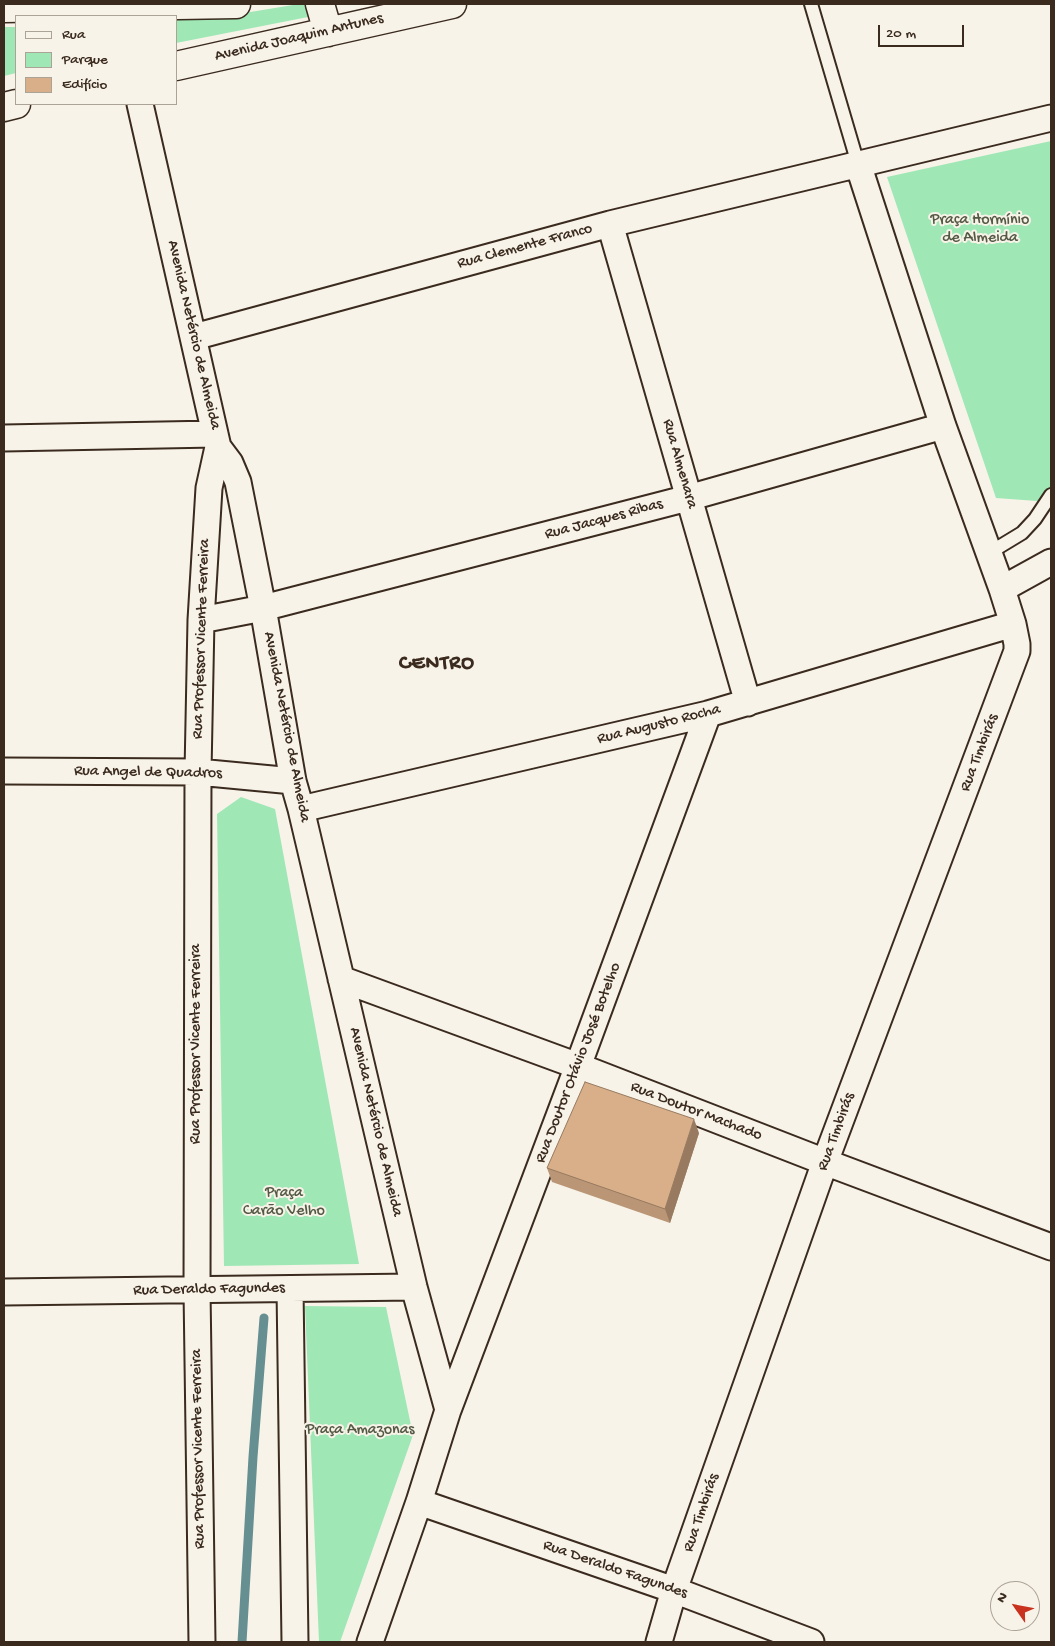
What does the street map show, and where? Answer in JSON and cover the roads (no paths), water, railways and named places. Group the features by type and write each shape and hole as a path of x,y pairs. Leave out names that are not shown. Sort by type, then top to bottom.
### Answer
{"main road":[{"path":"4,8 42,5 236,4"},
{"path":"320,4 328,32"},
{"name":"Avenida Joaquim Antunes","path":"178,66 452,4"}],"street":[{"name":"Avenida Netércio de Almeida","path":"140,105 216,441 230,462 238,482 264,608 293,781 414,1287 448,1410"},
{"path":"1013,624 944,426 858,164 1051,118"},
{"name":"Rua Clemente Franco","path":"194,337 610,224 858,164"},
{"name":"Rua Almenara","path":"610,224 748,703"},
{"name":"Rua Jacques Ribas","path":"201,620 264,608 688,498 944,426"},
{"path":"4,438 216,441"},
{"name":"Rua Professor Vicente Ferreira","path":"202,1642 197,1290 198,772 201,620 208,488 216,441"},
{"path":"1002,589 1051,562"},
{"name":"Rua Augusto Rocha","path":"301,809 708,714 1013,624"},
{"name":"Rua Timbirás","path":"659,1642 674,1590 825,1162 1015,660 1017,644 1013,624"},
{"name":"Rua Doutor Otávio José Botelho","path":"448,1410 708,714"},
{"name":"Rua Angel de Quadros","path":"4,771 198,772 293,781"},
{"name":"Rua Doutor Machado","path":"341,979 578,1066 825,1162 1051,1246"},
{"name":"Rua Deraldo Fagundes","path":"4,1292 414,1287"},
{"path":"290,1289 295,1642"},
{"path":"370,1642 448,1410"},
{"name":"Rua Deraldo Fagundes","path":"418,1502 674,1590 811,1642"}],"lane":[{"path":"811,4 858,164"},
{"path":"989,553 1022,533 1035,519 1051,495"}],"waterway":[{"path":"242,1642 253,1457 264,1318"}],"district":[{"name":"CENTRO","path":"437,665"}],"park label":[{"name":"Praça Hormínio de Almeida","path":"980,230"},
{"name":"Praça Carão Velho","path":"284,1203"},
{"name":"Praça Amazonas","path":"360,1431"}]}
